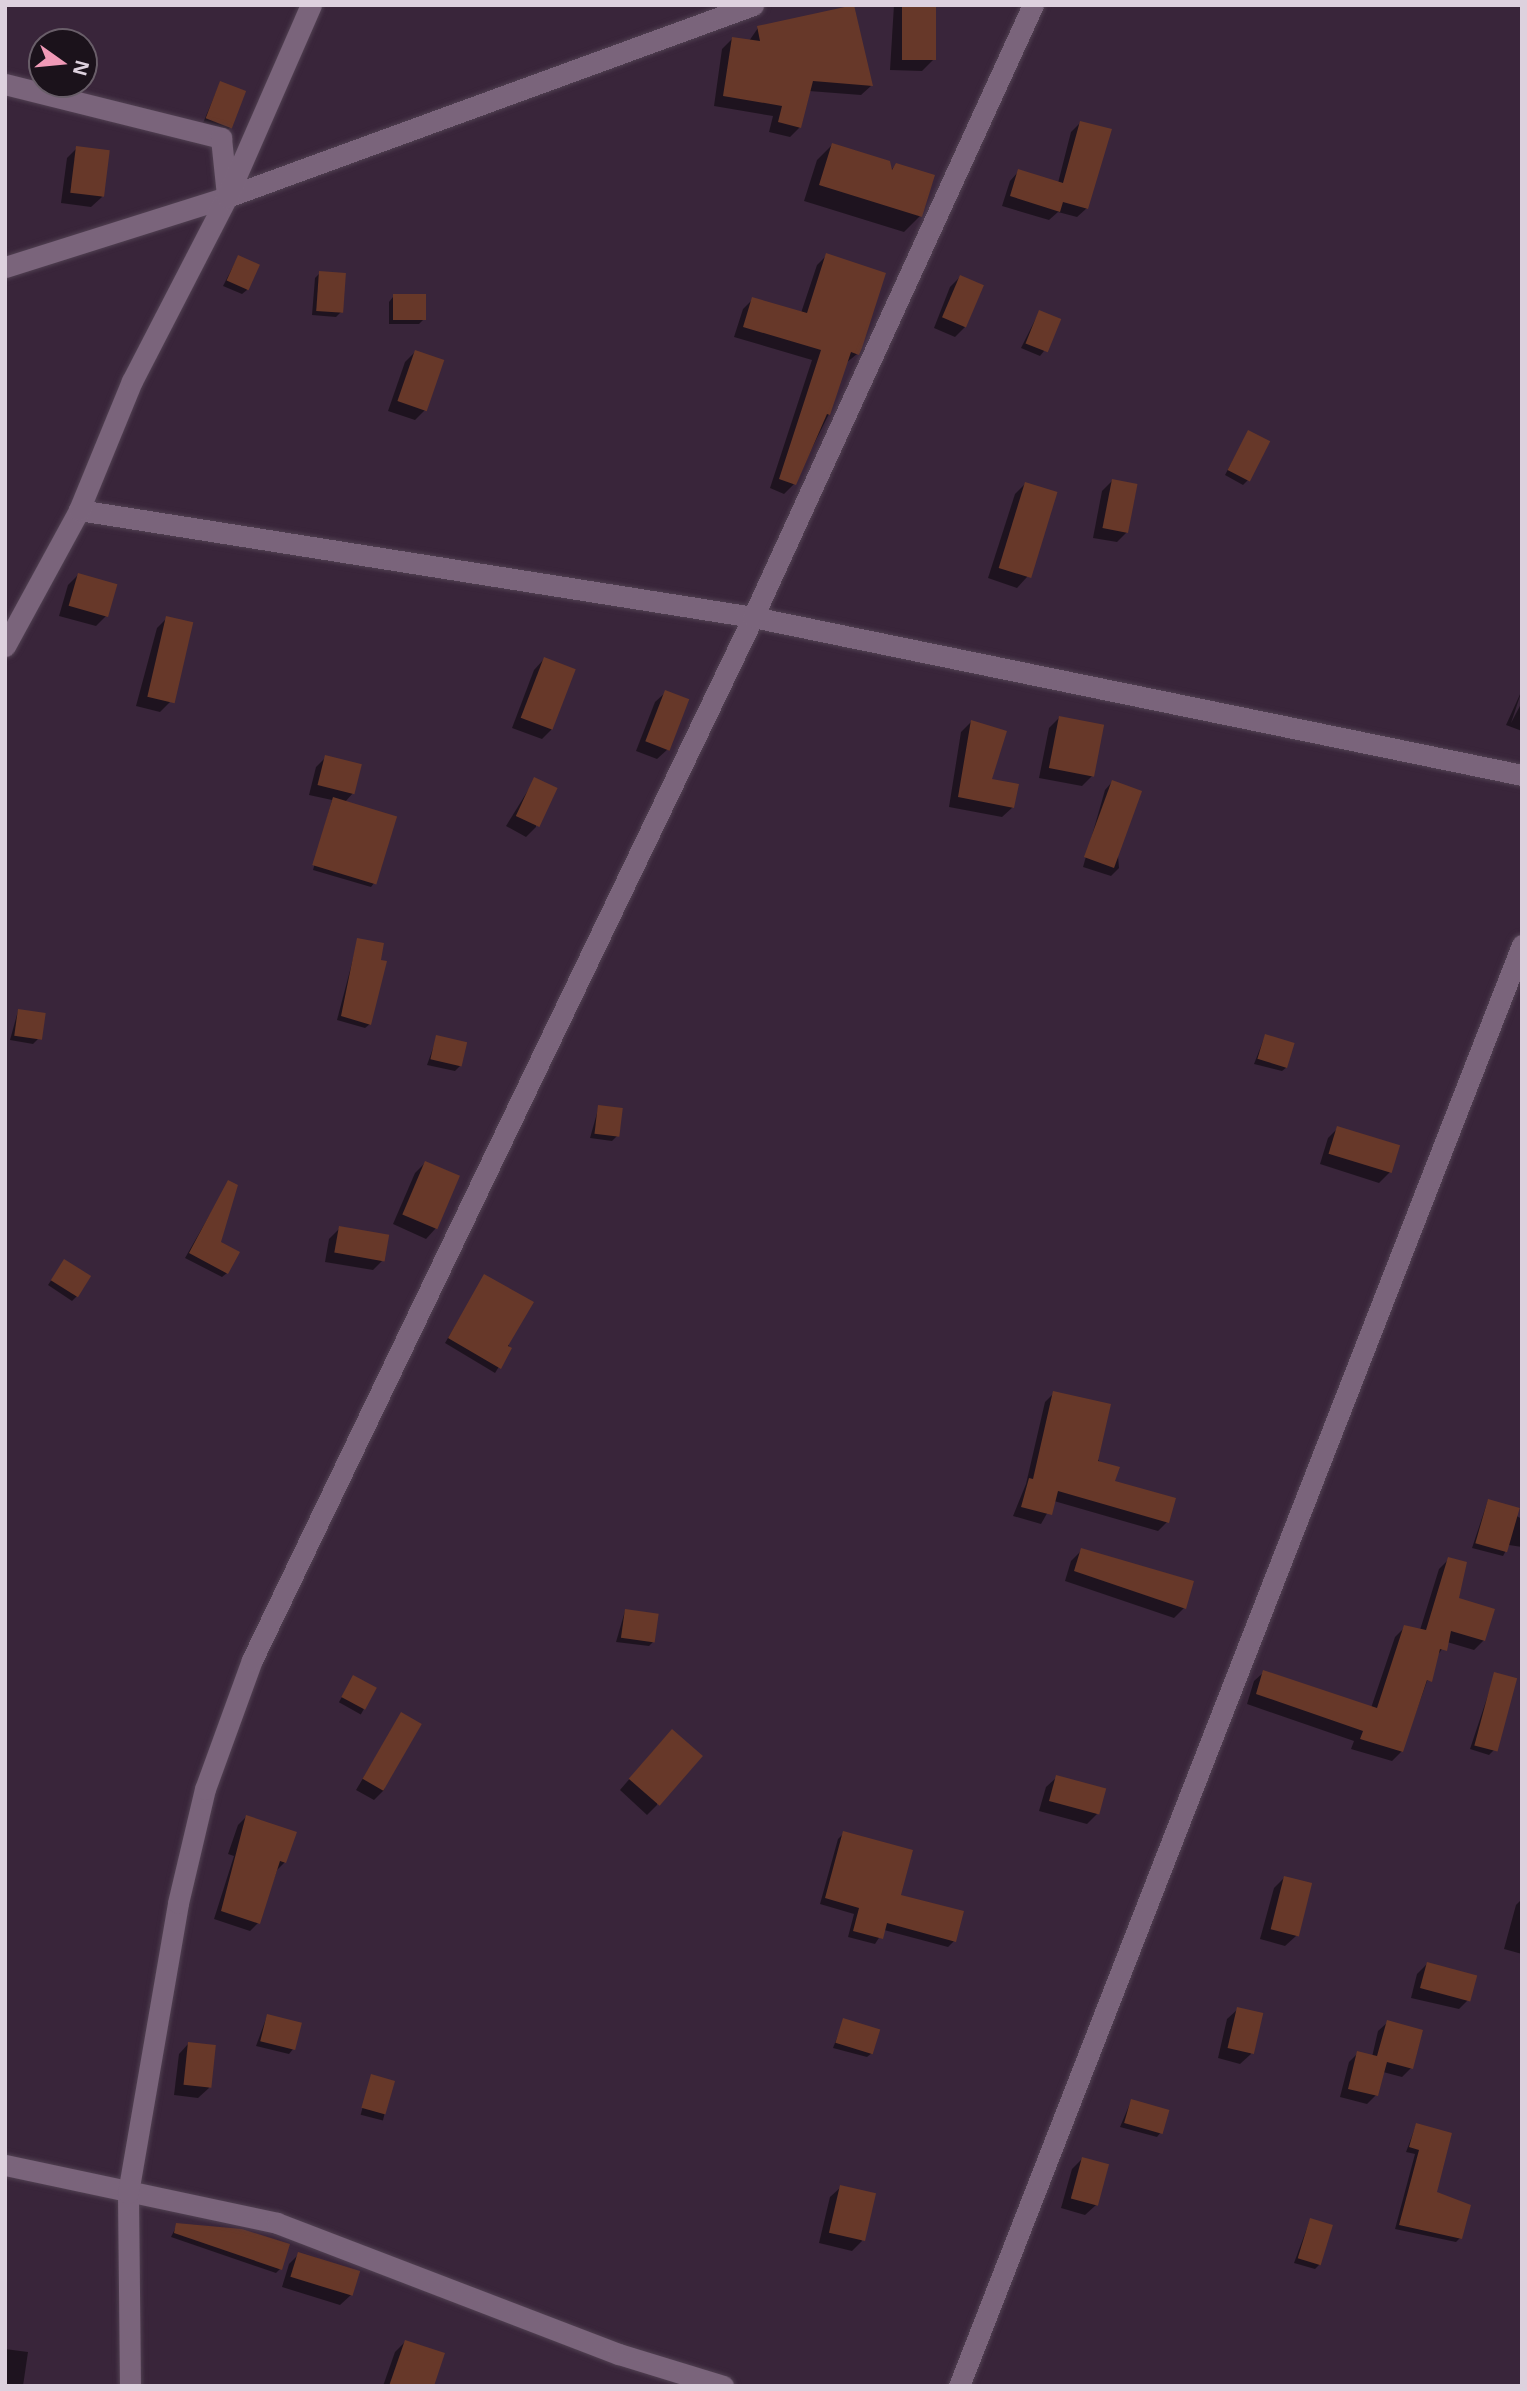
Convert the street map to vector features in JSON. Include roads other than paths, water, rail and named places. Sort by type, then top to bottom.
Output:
[{"type":"street","points":[[5,646],[79,510],[132,382],[227,197],[311,5]]},
{"type":"street","points":[[5,267],[227,197],[753,5]]},
{"type":"street","points":[[130,2386],[128,2193],[178,1903],[205,1789],[251,1660],[753,617],[1033,5]]},
{"type":"street","points":[[5,84],[221,138],[227,197]]},
{"type":"street","points":[[79,510],[753,617],[1522,775]]},
{"type":"street","points":[[960,2386],[1522,945]]},
{"type":"street","points":[[5,2165],[128,2193],[277,2222],[619,2354],[723,2386]]}]
